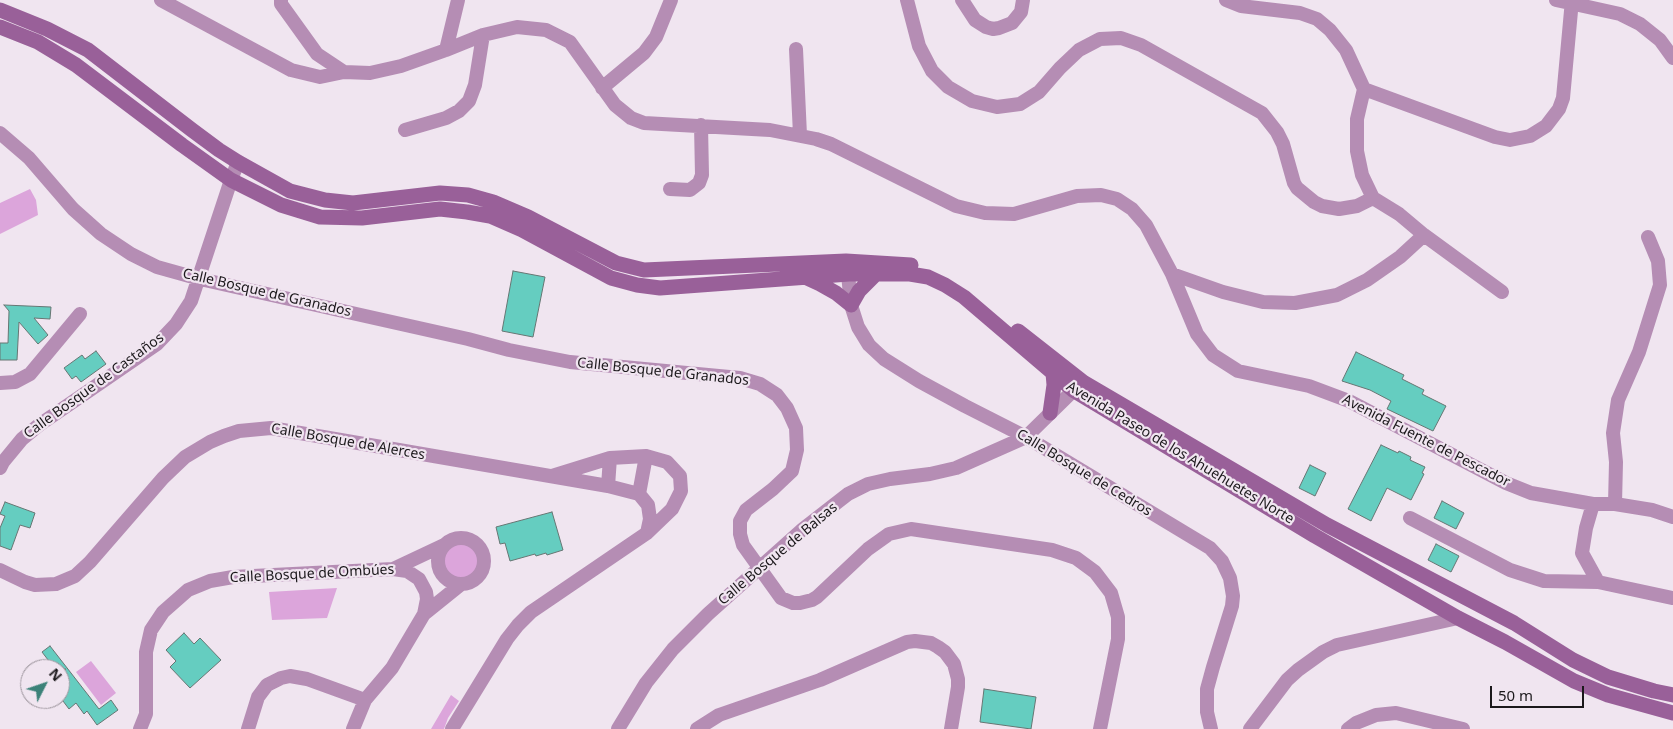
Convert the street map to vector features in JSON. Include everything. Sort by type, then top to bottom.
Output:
[{"type":"street","name":"Avenida Fuente de Pescador","points":[[161,0],[291,70],[320,77],[344,72],[370,73],[401,66],[483,35],[517,27],[546,30],[570,42],[615,105],[637,121],[650,124],[701,125],[770,130],[831,144],[956,206],[985,213],[1014,214],[1077,196],[1101,195],[1117,199],[1132,209],[1146,225],[1172,274],[1197,334],[1213,355],[1238,372],[1309,386],[1349,400],[1506,483],[1531,493],[1593,504],[1616,504],[1652,510],[1673,517]]},
{"type":"street","points":[[281,0],[281,4],[317,54],[344,72]]},
{"type":"street","points":[[446,50],[458,0]]},
{"type":"street","points":[[602,88],[644,53],[656,37],[670,0]]},
{"type":"street","points":[[907,0],[919,46],[932,72],[948,87],[972,101],[997,107],[1020,104],[1039,92],[1079,50],[1100,39],[1121,38],[1141,45],[1262,112],[1277,132],[1283,144],[1294,183],[1297,188],[1314,202],[1322,206],[1339,209],[1357,206],[1372,198]]},
{"type":"street","points":[[962,0],[975,20],[993,29],[1012,23],[1021,12],[1023,0]]},
{"type":"street","points":[[1226,0],[1241,6],[1300,13],[1317,19],[1330,30],[1346,50],[1364,89],[1357,119],[1357,151],[1362,175],[1372,198],[1399,214],[1424,235],[1502,292]]},
{"type":"street","points":[[1556,0],[1620,14],[1640,24],[1660,40],[1673,58]]},
{"type":"street","points":[[1364,89],[1495,137],[1510,140],[1530,136],[1546,126],[1559,109],[1563,98],[1571,2]]},
{"type":"street","name":"Avenida Paseo de los Ahuehuetes Norte","points":[[0,10],[88,50],[192,130],[238,162],[290,191],[325,200],[353,203],[440,193],[468,195],[493,202],[528,216],[616,263],[644,270],[910,265],[947,275],[965,286],[1078,386],[1315,536],[1458,618],[1574,681],[1608,695],[1673,713]]},
{"type":"street","name":"Avenida Paseo de los Ahuehuetes Norte","points":[[0,27],[38,42],[76,65],[231,180],[281,205],[320,217],[362,218],[440,209],[490,216],[522,230],[611,278],[637,285],[660,288],[803,277],[847,267],[876,274],[910,274],[928,277],[964,297],[1053,373],[1327,525],[1514,623],[1573,660],[1608,677],[1673,695]]},
{"type":"street","points":[[405,130],[446,118],[459,112],[469,100],[475,85],[483,35]]},
{"type":"street","points":[[796,49],[800,136]]},
{"type":"street","points":[[670,189],[690,190],[701,179],[701,125]]},
{"type":"street","name":"Calle Bosque de Granados","points":[[0,133],[30,158],[73,209],[100,234],[156,267],[200,279],[468,339],[508,350],[570,362],[740,378],[760,384],[777,395],[787,408],[796,428],[796,460],[792,471],[746,510],[740,521],[740,534],[743,545],[781,598],[793,603],[800,603],[817,597],[868,549],[889,534],[911,529],[1052,550],[1076,558],[1095,572],[1111,593],[1118,617],[1118,639],[1100,729]]},
{"type":"street","name":"Calle Bosque de Castaños","points":[[0,468],[22,439],[39,425],[157,344],[176,324],[191,301],[200,279],[238,162]]},
{"type":"street","points":[[1172,274],[1223,292],[1263,302],[1295,303],[1336,295],[1367,280],[1400,257],[1424,235]]},
{"type":"street","points":[[1616,504],[1616,462],[1613,433],[1618,400],[1639,352],[1661,277],[1658,262],[1648,238]]},
{"type":"street","name":"Calle Bosque de Cedros","points":[[847,267],[851,305],[858,327],[869,345],[884,359],[919,381],[1026,437],[1210,548],[1222,561],[1230,578],[1233,596],[1232,606],[1212,667],[1207,689],[1207,712],[1211,729]]},
{"type":"street","points":[[803,277],[820,284],[851,305],[859,291],[876,274]]},
{"type":"street","points":[[0,383],[15,382],[30,374],[80,314]]},
{"type":"street","points":[[1050,413],[1054,385],[1053,373]]},
{"type":"street","name":"Calle Bosque de Balsas","points":[[618,729],[646,683],[673,649],[708,614],[803,529],[848,494],[868,484],[890,478],[930,474],[956,468],[1026,437],[1078,386]]},
{"type":"street","name":"Calle Bosque de Alerces","points":[[0,570],[35,585],[56,584],[75,576],[90,562],[163,478],[185,457],[217,439],[255,429],[270,428],[608,486],[639,494]]},
{"type":"street","points":[[646,456],[639,494],[648,505],[650,519],[646,533]]},
{"type":"street","name":"Calle Bosque de Alerces","points":[[452,729],[518,625],[531,612],[646,533],[672,509],[681,491],[680,476],[667,462],[646,456],[610,458],[549,477]]},
{"type":"street","points":[[608,486],[610,458]]},
{"type":"street","points":[[1593,504],[1586,528],[1582,553],[1598,582]]},
{"type":"street","points":[[1410,518],[1510,570],[1527,576],[1544,581],[1598,582],[1672,598]]},
{"type":"street","points":[[394,570],[453,539],[463,538],[473,541],[481,548],[485,558],[484,569],[479,578],[470,584],[460,585],[449,582],[442,575],[438,565],[439,554],[444,545]]},
{"type":"street","name":"Calle Bosque de Ombúes","points":[[140,729],[146,714],[146,652],[151,630],[163,612],[188,590],[210,581],[232,577],[394,570],[407,572],[419,579],[423,585]]},
{"type":"street","points":[[353,729],[365,700],[392,668],[424,614],[427,599],[423,585],[442,575]]},
{"type":"street","points":[[424,614],[460,585]]},
{"type":"street","points":[[1250,729],[1288,680],[1298,670],[1323,652],[1337,645],[1458,618]]},
{"type":"street","points":[[697,729],[719,716],[820,680],[915,640],[938,646],[954,664],[958,679],[951,729]]},
{"type":"street","points":[[248,729],[258,697],[267,685],[281,678],[298,676],[365,700]]},
{"type":"street","points":[[1348,729],[1376,715],[1396,714],[1463,729]]},
{"type":"shaded area","points":[[30,189],[36,200],[38,215],[0,234],[0,203]]},
{"type":"shaded area","points":[[461,541],[475,547],[481,561],[475,575],[461,581],[447,575],[441,561],[447,547]]},
{"type":"shaded area","points":[[337,588],[327,618],[272,620],[269,592]]},
{"type":"shaded area","points":[[91,661],[116,693],[101,705],[76,672]]},
{"type":"shaded area","points":[[451,695],[459,701],[448,718],[444,729],[431,729]]},
{"type":"building","points":[[513,271],[545,277],[533,337],[502,331]]},
{"type":"building","points":[[4,305],[51,307],[50,319],[34,318],[48,335],[38,344],[19,322],[17,360],[0,360],[0,343],[8,343],[9,311]]},
{"type":"building","points":[[96,351],[106,364],[81,382],[76,376],[72,379],[64,368],[82,355],[85,359]]},
{"type":"building","points":[[1356,352],[1404,375],[1402,379],[1424,390],[1422,394],[1446,406],[1433,431],[1387,409],[1391,401],[1370,390],[1342,381]]},
{"type":"building","points":[[1381,445],[1411,457],[1410,460],[1425,467],[1422,473],[1424,474],[1411,500],[1387,488],[1371,521],[1348,509]]},
{"type":"building","points":[[1310,465],[1326,473],[1315,496],[1299,488]]},
{"type":"building","points":[[1442,501],[1464,513],[1456,529],[1434,518]]},
{"type":"building","points":[[5,502],[35,513],[30,528],[20,525],[11,550],[0,546],[0,528],[5,516],[0,514]]},
{"type":"building","points":[[552,512],[563,550],[547,555],[546,553],[536,556],[535,554],[510,561],[505,543],[500,544],[496,527]]},
{"type":"building","points":[[1436,544],[1459,556],[1451,572],[1428,560]]},
{"type":"building","points":[[184,633],[194,644],[200,638],[221,660],[190,688],[170,667],[176,661],[166,650]]},
{"type":"building","points":[[50,646],[60,659],[47,659],[42,652]]},
{"type":"building","points":[[70,672],[99,709],[111,700],[118,710],[97,725],[87,711],[84,714],[76,703],[70,708]]},
{"type":"building","points":[[984,689],[1036,697],[1031,729],[980,722]]}]
